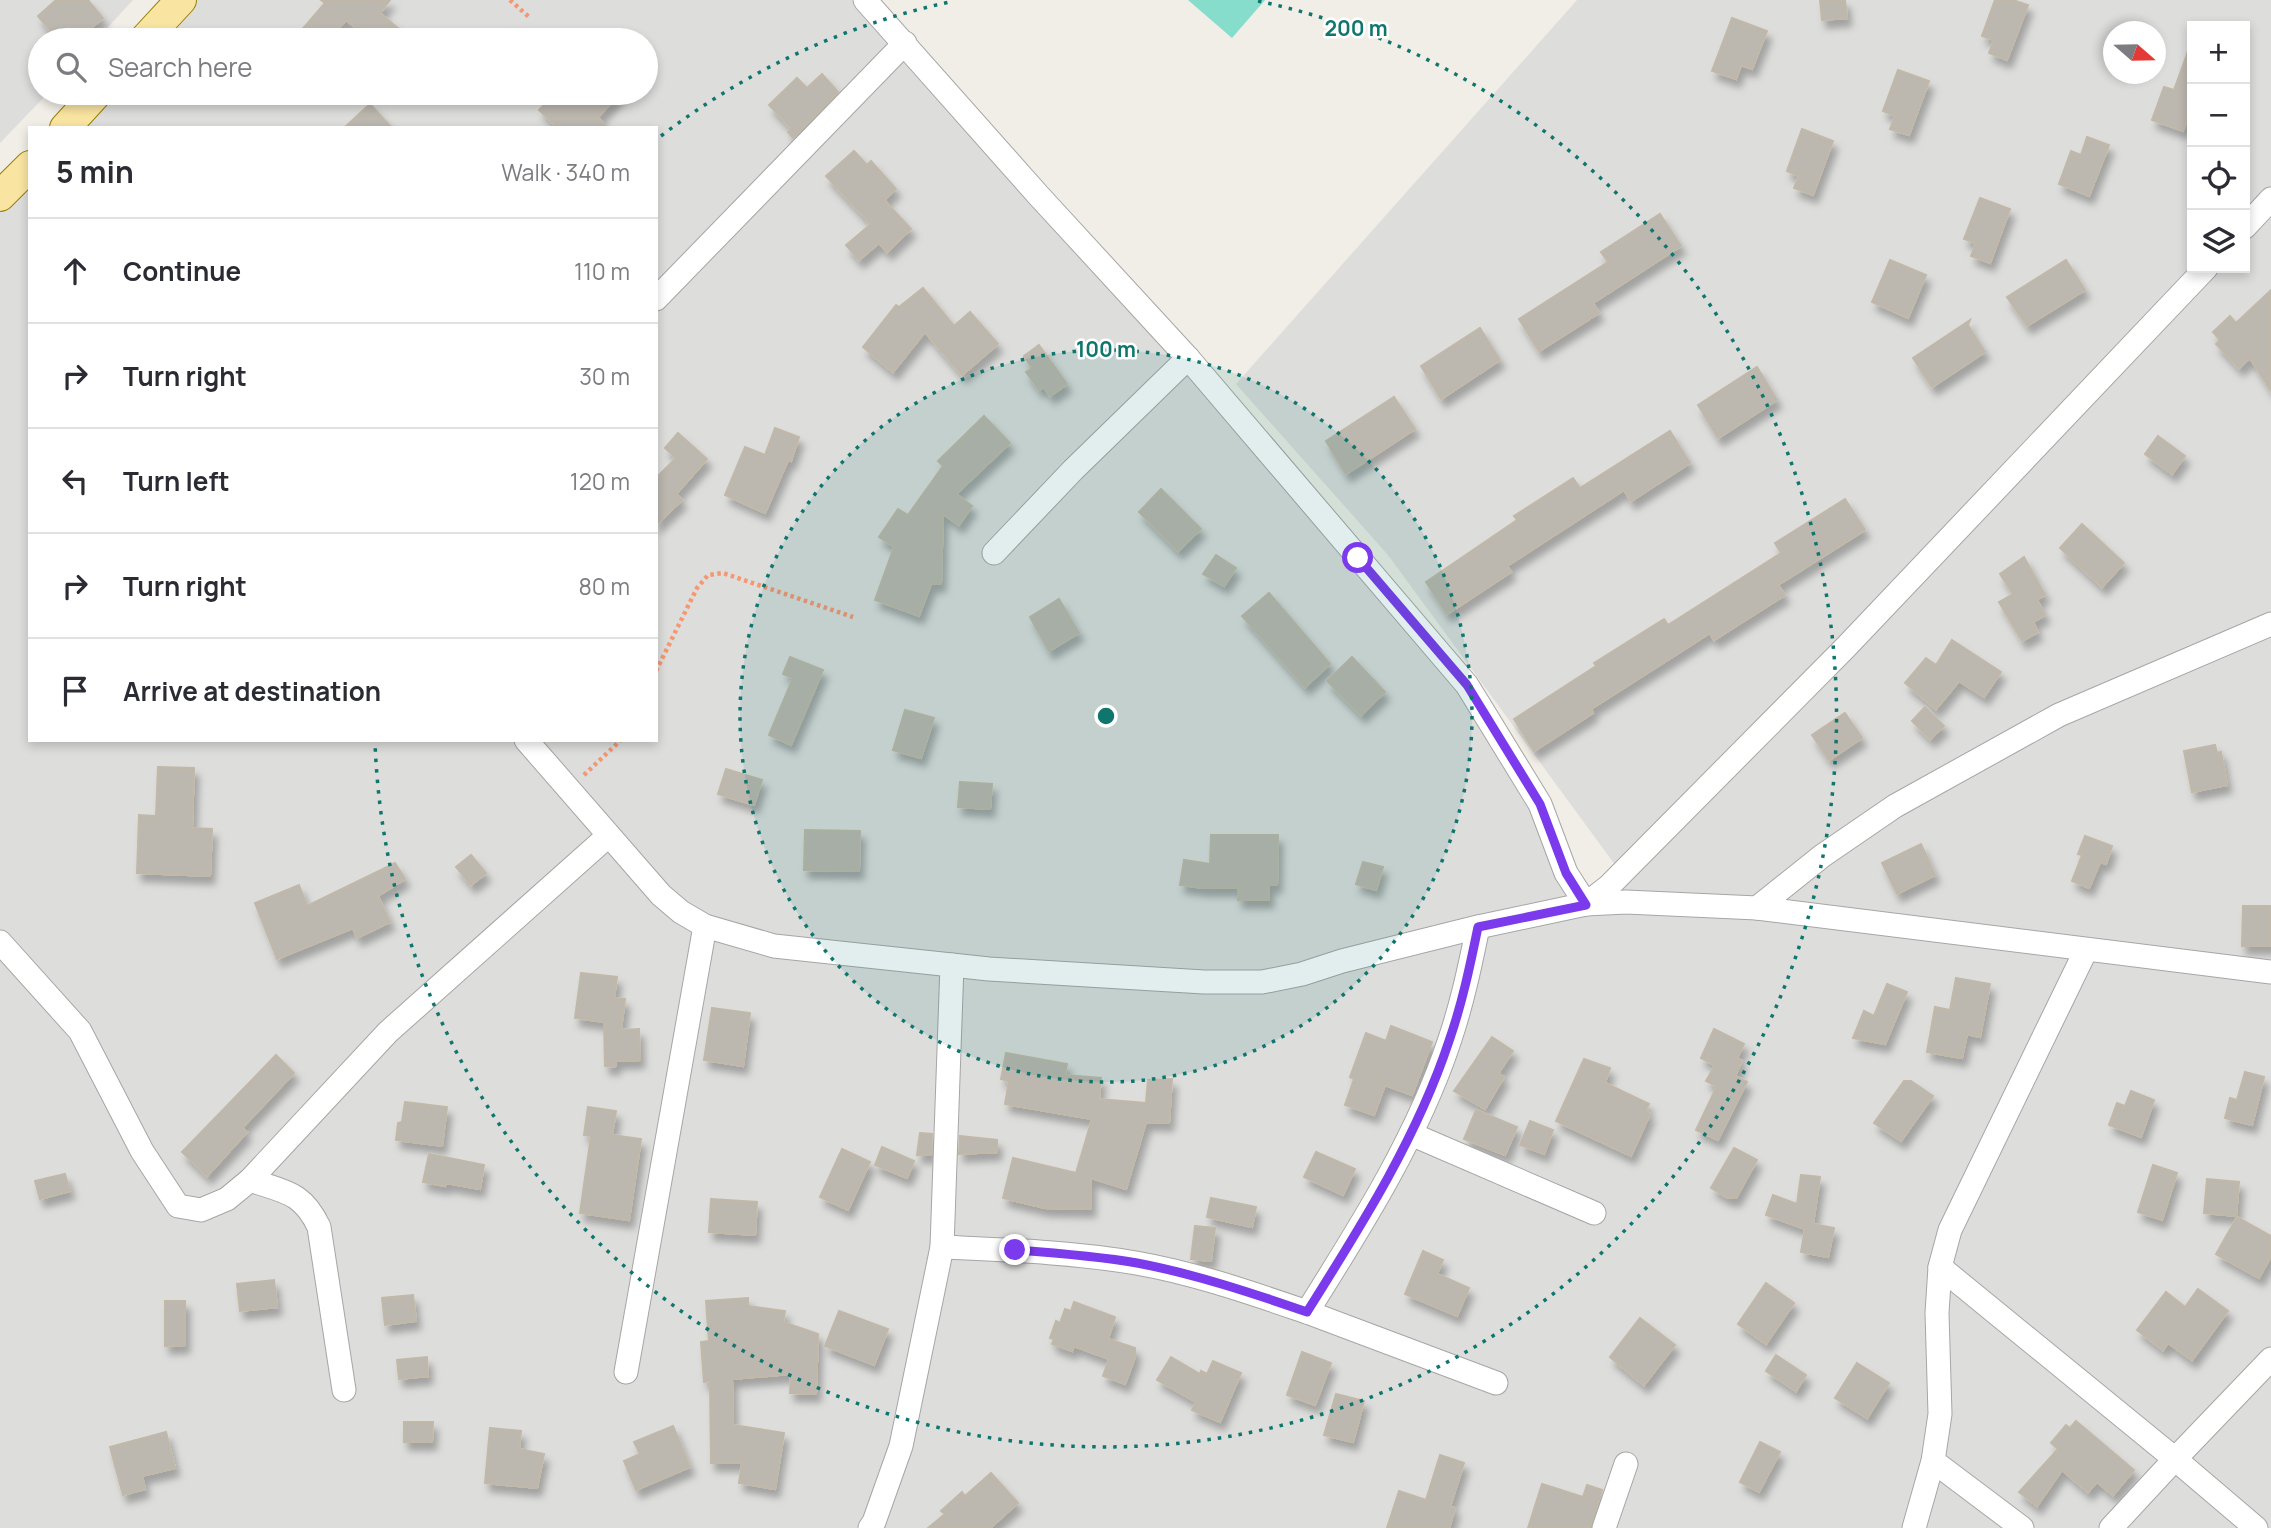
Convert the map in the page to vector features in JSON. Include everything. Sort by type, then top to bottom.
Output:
[{"type":"main road","points":[[155,28],[181,0]]},
{"type":"main road","points":[[67,126],[86,105]]},
{"type":"main road","points":[[0,196],[28,168]]},
{"type":"street","points":[[865,0],[1188,358],[1467,685],[1540,804],[1566,873],[1586,905]]},
{"type":"street","points":[[658,297],[905,43]]},
{"type":"street","points":[[2250,222],[2271,199]]},
{"type":"street","points":[[1586,905],[1609,886],[1845,648],[2201,273]]},
{"type":"street","points":[[994,553],[1073,470],[1188,358]]},
{"type":"street","points":[[1757,908],[1822,856],[1895,806],[2059,715],[2271,624]]},
{"type":"street","points":[[528,742],[661,895],[681,912],[705,926],[774,946],[989,969],[1204,982],[1262,982],[1302,974],[1342,961],[1478,927],[1586,905],[1626,902],[1757,908],[2271,972]]},
{"type":"street","points":[[0,942],[80,1031],[142,1152],[178,1206],[201,1209],[227,1199],[250,1180],[388,1032],[608,836]]},
{"type":"street","points":[[626,1372],[705,926]]},
{"type":"street","points":[[1307,1312],[1369,1212],[1411,1134],[1448,1044],[1478,927]]},
{"type":"street","points":[[1914,1528],[1933,1461],[1940,1414],[1937,1313],[1940,1267],[1950,1230],[2086,950]]},
{"type":"street","points":[[870,1528],[901,1446],[942,1247],[952,965]]},
{"type":"street","points":[[1411,1134],[1594,1213]]},
{"type":"street","points":[[250,1180],[296,1197],[310,1208],[319,1227],[344,1390]]},
{"type":"street","points":[[942,1247],[1086,1256],[1138,1263],[1261,1296],[1496,1382]]},
{"type":"street","points":[[1940,1267],[2175,1458],[2256,1528]]},
{"type":"street","points":[[2111,1528],[2271,1359]]},
{"type":"street","points":[[1933,1461],[2022,1528]]},
{"type":"street","points":[[1604,1528],[1626,1464]]},
{"type":"path","points":[[510,0],[529,17]]},
{"type":"path","points":[[658,667],[698,588],[708,575],[723,573],[853,617]]},
{"type":"path","points":[[568,790],[619,742]]},
{"type":"shaded area","points":[[0,0],[133,0],[107,28],[28,28],[28,105],[36,105],[0,143]]},
{"type":"shaded area","points":[[181,0],[865,0],[1467,685],[1586,904],[1621,873],[1388,555],[1236,384],[1577,0],[2271,0],[2271,1528],[0,1528],[0,196],[28,168],[28,742],[658,742],[658,126],[67,126],[86,105],[658,105],[658,28],[155,28]]},
{"type":"shaded area","points":[[1188,0],[1265,0],[1232,38]]},
{"type":"building","points":[[56,0],[88,0],[103,18],[91,28],[48,28],[38,16]]},
{"type":"building","points":[[321,0],[390,0],[380,13],[398,28],[356,28],[346,20],[339,28],[303,28],[325,3]]},
{"type":"building","points":[[1820,0],[1845,0],[1847,18],[1822,20]]},
{"type":"building","points":[[1995,0],[2013,0],[2028,5],[2007,60],[1989,53],[1994,40],[1982,36]]},
{"type":"building","points":[[1732,18],[1767,31],[1752,69],[1741,65],[1736,79],[1712,71]]},
{"type":"building","points":[[2187,54],[2187,120],[2183,131],[2152,120],[2164,87],[2174,90]]},
{"type":"building","points":[[1898,70],[1929,81],[1909,135],[1890,129],[1895,116],[1883,111]]},
{"type":"building","points":[[822,74],[838,92],[793,138],[788,132],[791,128],[769,105],[797,78],[807,88]]},
{"type":"building","points":[[371,105],[390,126],[346,126]]},
{"type":"building","points":[[544,105],[610,105],[598,117],[605,126],[556,126],[539,110]]},
{"type":"building","points":[[1802,129],[1833,141],[1813,195],[1794,188],[1799,176],[1787,171]]},
{"type":"building","points":[[2087,137],[2109,145],[2089,196],[2059,184],[2071,151],[2081,155]]},
{"type":"building","points":[[854,151],[867,165],[871,161],[896,189],[884,200],[911,229],[887,252],[879,243],[859,260],[846,245],[871,224],[826,176]]},
{"type":"building","points":[[1980,198],[2010,209],[1990,263],[1971,256],[1976,243],[1964,239]]},
{"type":"building","points":[[1660,214],[1681,246],[1593,303],[1599,313],[1539,351],[1519,319],[1608,262],[1601,252]]},
{"type":"building","points":[[1890,260],[1926,275],[1908,318],[1872,302]]},
{"type":"building","points":[[2066,260],[2085,290],[2027,326],[2007,297]]},
{"type":"building","points":[[923,288],[954,326],[970,312],[998,344],[962,375],[925,332],[893,372],[863,347],[896,305],[899,307]]},
{"type":"building","points":[[2271,290],[2271,391],[2250,358],[2239,368],[2216,344],[2220,340],[2213,332],[2230,316],[2236,323]]},
{"type":"building","points":[[1970,320],[1968,325],[1985,352],[1932,387],[1913,358]]},
{"type":"building","points":[[1480,328],[1500,360],[1441,399],[1421,366]]},
{"type":"building","points":[[1039,345],[1067,384],[1050,396],[1044,387],[1039,390],[1026,372],[1032,368],[1024,356]]},
{"type":"building","points":[[1757,367],[1777,400],[1718,438],[1698,405]]},
{"type":"building","points":[[1394,397],[1415,429],[1346,474],[1326,441]]},
{"type":"building","points":[[984,416],[1010,443],[956,494],[972,506],[959,525],[943,514],[941,584],[931,584],[919,616],[875,600],[894,547],[879,537],[898,509],[908,515],[943,466],[938,461]]},
{"type":"building","points":[[775,428],[799,437],[791,461],[788,460],[765,513],[725,495],[745,447],[765,455]]},
{"type":"building","points":[[1670,431],[1690,463],[1631,501],[1624,490],[1507,566],[1511,572],[1447,614],[1426,582],[1517,520],[1514,516],[1573,478],[1580,488]]},
{"type":"building","points":[[678,433],[707,459],[676,494],[682,500],[658,523],[658,476],[676,458],[665,448]]},
{"type":"building","points":[[2158,436],[2185,456],[2172,474],[2145,454]]},
{"type":"building","points":[[1161,489],[1201,529],[1178,551],[1139,512]]},
{"type":"building","points":[[1845,499],[1865,530],[1778,585],[1785,595],[1714,640],[1710,633],[1591,709],[1593,713],[1534,751],[1514,719],[1596,666],[1594,663],[1664,619],[1668,625],[1781,553],[1775,543]]},
{"type":"building","points":[[2082,524],[2124,563],[2102,587],[2060,548]]},
{"type":"building","points":[[1216,555],[1236,568],[1224,586],[1203,574]]},
{"type":"building","points":[[2024,557],[2045,595],[2037,600],[2045,615],[2033,622],[2038,632],[2022,641],[1999,602],[2013,594],[2000,574]]},
{"type":"building","points":[[1269,593],[1330,664],[1305,687],[1242,616]]},
{"type":"building","points":[[1059,599],[1079,633],[1049,651],[1030,617]]},
{"type":"building","points":[[1952,640],[2001,672],[1984,697],[1959,681],[1936,709],[1905,683],[1926,658],[1936,665]]},
{"type":"building","points":[[790,657],[823,670],[791,745],[769,735],[793,678],[783,674]]},
{"type":"building","points":[[1352,657],[1385,692],[1361,715],[1327,681]]},
{"type":"building","points":[[1925,707],[1944,726],[1930,739],[1912,721]]},
{"type":"building","points":[[905,710],[934,718],[921,758],[893,750]]},
{"type":"building","points":[[1845,713],[1862,738],[1829,760],[1812,735]]},
{"type":"building","points":[[2215,745],[2217,753],[2221,752],[2227,785],[2192,792],[2184,751]]},
{"type":"building","points":[[158,767],[194,768],[192,828],[212,829],[210,876],[137,873],[139,815],[156,816]]},
{"type":"building","points":[[726,769],[762,780],[754,805],[718,794]]},
{"type":"building","points":[[960,782],[992,784],[990,809],[958,807]]},
{"type":"building","points":[[805,830],[860,831],[859,871],[804,870]]},
{"type":"building","points":[[1211,835],[1278,835],[1277,885],[1269,885],[1269,900],[1238,900],[1238,888],[1180,885],[1184,860],[1210,864]]},
{"type":"building","points":[[2085,836],[2112,846],[2106,864],[2100,862],[2089,888],[2072,881],[2082,855],[2078,854]]},
{"type":"building","points":[[1921,844],[1935,875],[1897,894],[1882,863]]},
{"type":"building","points":[[471,855],[486,873],[471,885],[456,867]]},
{"type":"building","points":[[1363,862],[1383,867],[1376,890],[1356,884]]},
{"type":"building","points":[[395,863],[405,879],[378,896],[390,922],[357,938],[353,928],[277,959],[255,903],[299,885],[307,906]]},
{"type":"building","points":[[2243,906],[2271,906],[2271,946],[2242,946]]},
{"type":"building","points":[[581,973],[617,977],[614,998],[625,999],[621,1030],[639,1029],[640,1060],[616,1061],[615,1067],[605,1066],[604,1022],[575,1018]]},
{"type":"building","points":[[1956,978],[1990,984],[1980,1037],[1967,1034],[1962,1058],[1927,1052],[1935,1007],[1950,1010]]},
{"type":"building","points":[[1887,984],[1907,992],[1885,1044],[1853,1038],[1864,1011],[1874,1016]]},
{"type":"building","points":[[712,1008],[750,1013],[743,1066],[704,1060]]},
{"type":"building","points":[[1391,1026],[1432,1042],[1412,1095],[1385,1085],[1374,1115],[1345,1105],[1354,1079],[1350,1077],[1366,1033],[1386,1041]]},
{"type":"building","points":[[1714,1029],[1744,1044],[1737,1058],[1742,1061],[1735,1076],[1747,1082],[1718,1140],[1696,1130],[1717,1086],[1706,1081],[1715,1065],[1701,1058]]},
{"type":"building","points":[[1492,1037],[1513,1051],[1498,1074],[1504,1077],[1485,1109],[1454,1091]]},
{"type":"building","points":[[1006,1053],[1067,1064],[1065,1075],[1101,1078],[1099,1099],[1146,1103],[1148,1080],[1172,1079],[1169,1123],[1146,1122],[1126,1189],[1091,1178],[1091,1209],[1045,1208],[1003,1198],[1013,1158],[1076,1173],[1092,1119],[1005,1104],[1009,1081],[1001,1079]]},
{"type":"building","points":[[276,1055],[294,1073],[242,1128],[247,1132],[207,1176],[182,1152]]},
{"type":"building","points":[[1584,1059],[1610,1068],[1605,1083],[1649,1104],[1645,1111],[1650,1114],[1631,1156],[1556,1121]]},
{"type":"building","points":[[2245,1072],[2264,1077],[2252,1125],[2225,1118],[2230,1098],[2237,1100]]},
{"type":"building","points":[[1904,1081],[1911,1081],[1933,1096],[1901,1141],[1874,1123]]},
{"type":"building","points":[[2131,1091],[2154,1100],[2141,1137],[2109,1125],[2117,1103],[2125,1106]]},
{"type":"building","points":[[405,1102],[447,1107],[442,1146],[396,1140]]},
{"type":"building","points":[[588,1107],[616,1111],[612,1135],[641,1139],[629,1220],[580,1213],[591,1136],[584,1135]]},
{"type":"building","points":[[1476,1110],[1517,1127],[1505,1155],[1464,1139]]},
{"type":"building","points":[[1530,1121],[1553,1130],[1544,1154],[1520,1145]]},
{"type":"building","points":[[920,1133],[932,1134],[931,1155],[917,1155]]},
{"type":"building","points":[[960,1136],[997,1140],[997,1152],[959,1154]]},
{"type":"building","points":[[882,1147],[914,1161],[907,1178],[875,1165]]},
{"type":"building","points":[[1734,1148],[1757,1160],[1736,1198],[1728,1198],[1711,1188]]},
{"type":"building","points":[[842,1149],[870,1162],[848,1210],[820,1197]]},
{"type":"building","points":[[1316,1152],[1355,1169],[1343,1195],[1304,1177]]},
{"type":"building","points":[[429,1154],[484,1165],[480,1189],[423,1182]]},
{"type":"building","points":[[2153,1165],[2177,1173],[2162,1220],[2138,1212]]},
{"type":"building","points":[[65,1174],[70,1191],[40,1199],[35,1181]]},
{"type":"building","points":[[1801,1175],[1820,1177],[1813,1224],[1834,1228],[1828,1257],[1801,1252],[1805,1229],[1766,1215],[1773,1195],[1797,1204]]},
{"type":"building","points":[[2207,1179],[2239,1182],[2236,1216],[2204,1213]]},
{"type":"building","points":[[1211,1198],[1256,1207],[1252,1227],[1207,1217]]},
{"type":"building","points":[[711,1199],[757,1202],[755,1235],[709,1232]]},
{"type":"building","points":[[2237,1217],[2271,1236],[2271,1256],[2259,1278],[2216,1254]]},
{"type":"building","points":[[1195,1226],[1215,1228],[1211,1261],[1191,1259]]},
{"type":"building","points":[[1423,1251],[1443,1260],[1437,1274],[1469,1288],[1457,1316],[1405,1294]]},
{"type":"building","points":[[274,1280],[277,1307],[240,1311],[237,1284]]},
{"type":"building","points":[[1766,1283],[1794,1303],[1766,1344],[1738,1324]]},
{"type":"building","points":[[2198,1289],[2228,1311],[2192,1360],[2168,1343],[2163,1350],[2137,1330],[2166,1292],[2185,1307]]},
{"type":"building","points":[[413,1295],[416,1321],[385,1325],[382,1298]]},
{"type":"building","points":[[748,1298],[748,1306],[785,1311],[783,1322],[818,1334],[816,1394],[790,1393],[791,1374],[732,1379],[733,1425],[784,1433],[775,1489],[739,1483],[742,1463],[711,1463],[710,1381],[704,1382],[701,1342],[709,1341],[706,1301]]},
{"type":"building","points":[[165,1301],[185,1301],[185,1345],[165,1346]]},
{"type":"building","points":[[1074,1302],[1115,1317],[1108,1339],[1135,1348],[1135,1357],[1125,1384],[1103,1376],[1109,1359],[1074,1346],[1072,1351],[1052,1344],[1054,1339],[1050,1338],[1056,1321],[1060,1323],[1065,1309],[1071,1311]]},
{"type":"building","points":[[839,1311],[888,1329],[874,1365],[825,1346]]},
{"type":"building","points":[[1640,1318],[1675,1345],[1644,1385],[1610,1357]]},
{"type":"building","points":[[1302,1352],[1331,1363],[1315,1405],[1287,1395]]},
{"type":"building","points":[[1776,1355],[1806,1375],[1796,1391],[1766,1371]]},
{"type":"building","points":[[427,1357],[428,1376],[399,1379],[397,1360]]},
{"type":"building","points":[[1171,1357],[1200,1374],[1201,1371],[1207,1374],[1213,1361],[1241,1373],[1220,1422],[1192,1410],[1196,1402],[1157,1380]]},
{"type":"building","points":[[1857,1363],[1889,1383],[1867,1418],[1835,1398]]},
{"type":"building","points":[[1336,1394],[1364,1401],[1353,1442],[1324,1435]]},
{"type":"building","points":[[2076,1421],[2134,1470],[2113,1495],[2097,1482],[2088,1492],[2062,1470],[2037,1506],[2019,1492],[2058,1449],[2051,1443],[2066,1425],[2070,1428]]},
{"type":"building","points":[[404,1422],[433,1422],[432,1442],[404,1442]]},
{"type":"building","points":[[673,1426],[690,1467],[636,1490],[624,1461],[640,1454],[634,1442]]},
{"type":"building","points":[[490,1428],[521,1431],[519,1449],[544,1454],[537,1488],[485,1483]]},
{"type":"building","points":[[166,1432],[175,1468],[142,1476],[145,1489],[123,1495],[110,1447]]},
{"type":"building","points":[[1760,1442],[1780,1452],[1759,1492],[1740,1482]]},
{"type":"building","points":[[1440,1455],[1464,1463],[1450,1507],[1455,1508],[1449,1528],[1387,1528],[1399,1491],[1426,1500]]},
{"type":"building","points":[[991,1473],[1018,1503],[990,1528],[928,1528],[945,1514],[941,1511],[962,1492],[965,1496]]},
{"type":"building","points":[[1542,1484],[1583,1497],[1587,1485],[1602,1490],[1590,1528],[1528,1528]]},
{"type":"route","points":[[1015,1250],[1138,1263],[1261,1296],[1307,1312],[1369,1212],[1411,1134],[1448,1044],[1478,927],[1586,905],[1566,873],[1540,804],[1467,685],[1358,558]]}]
